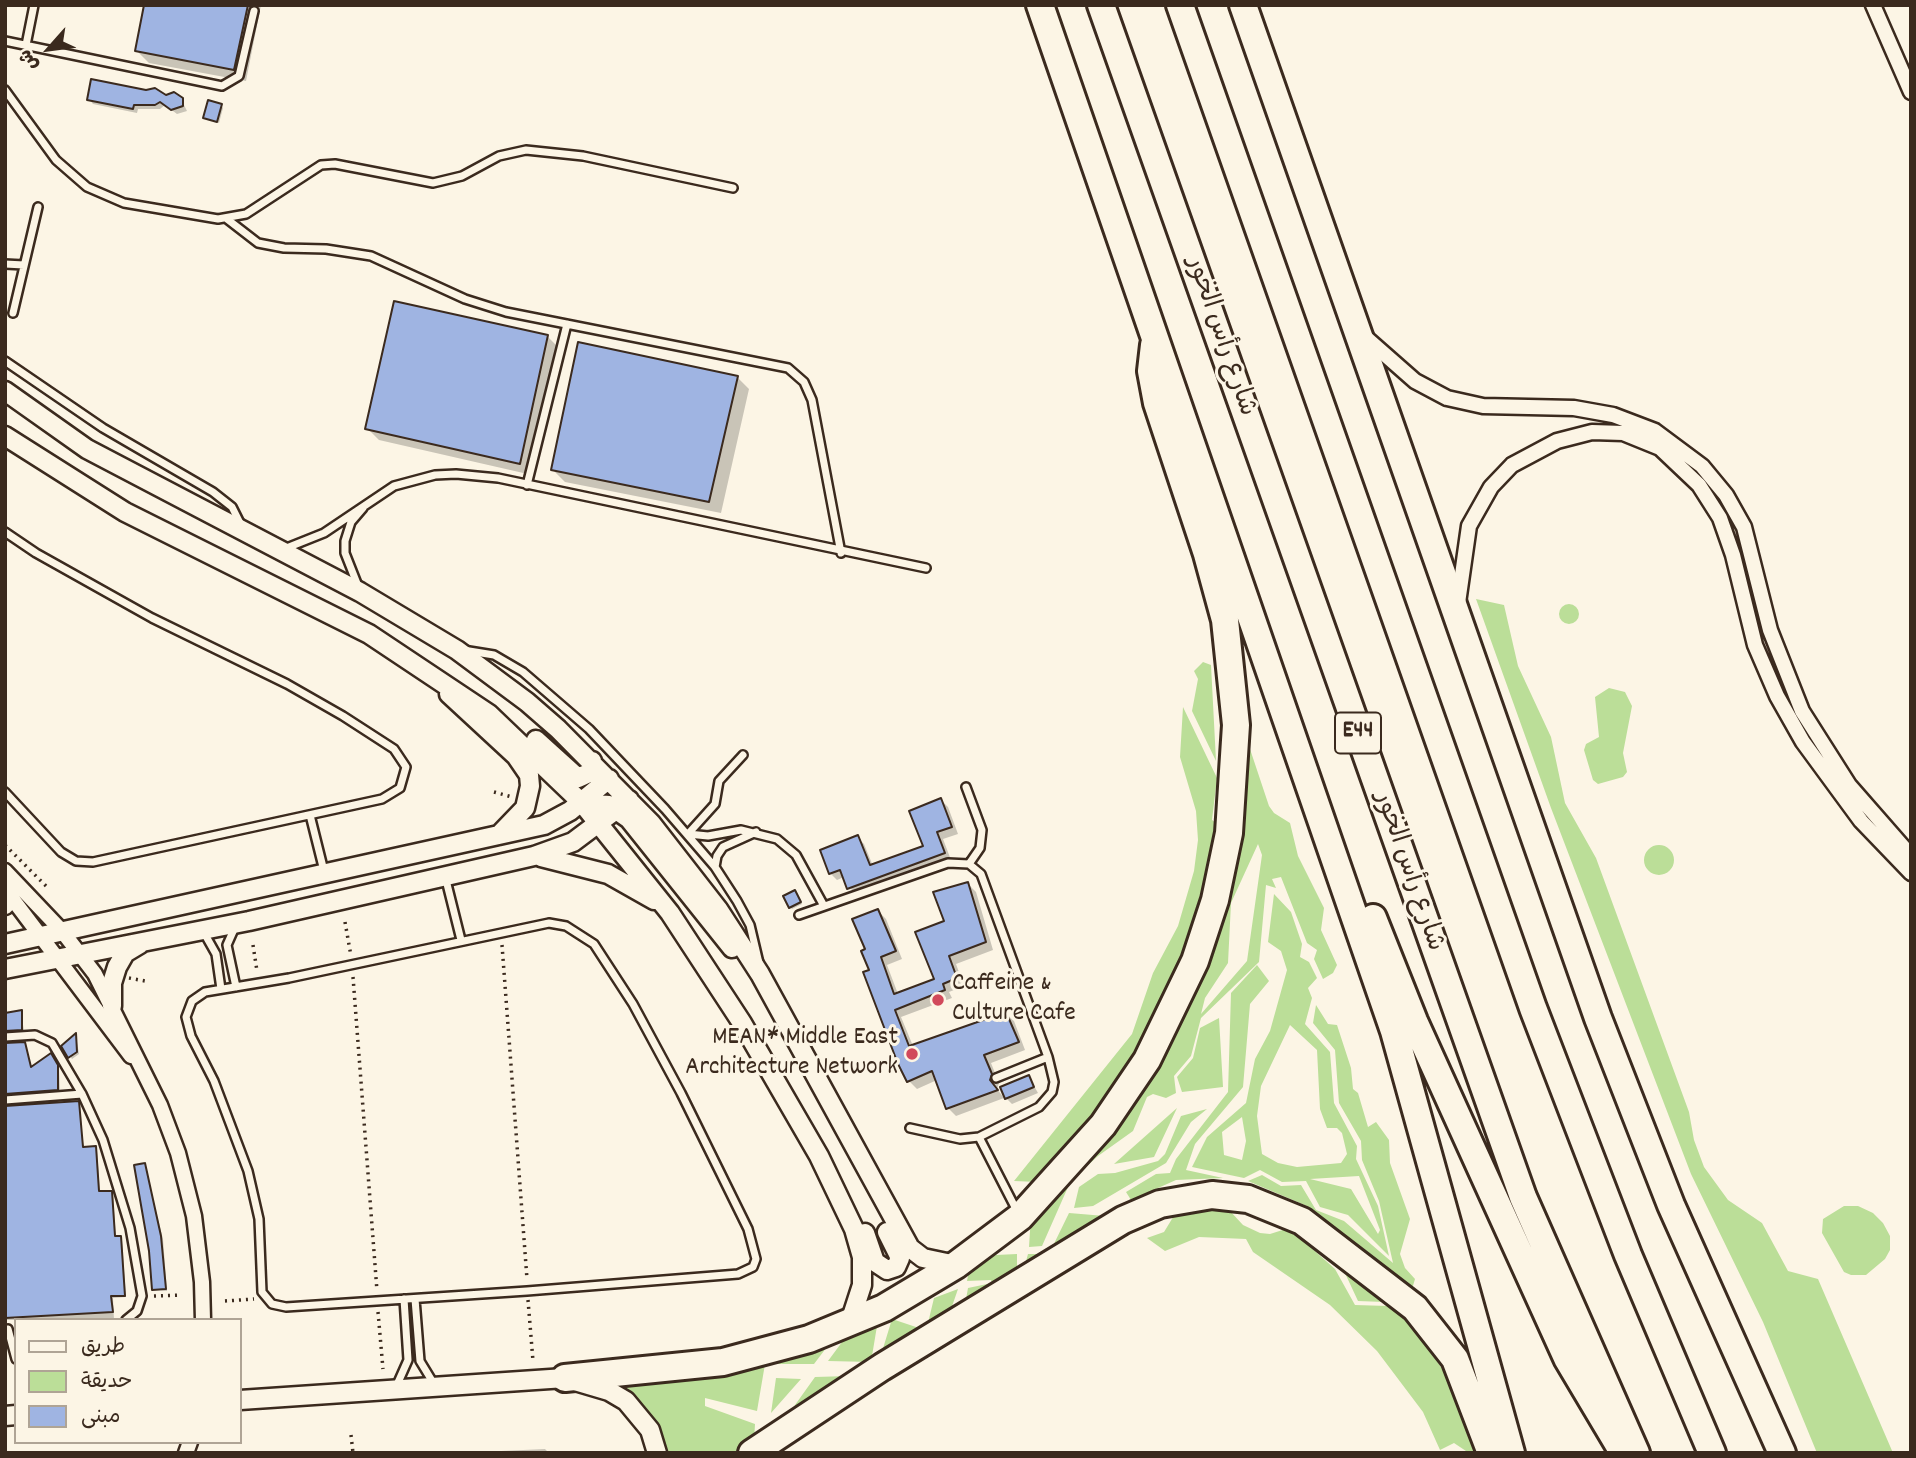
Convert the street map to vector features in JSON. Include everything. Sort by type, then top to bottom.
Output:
[{"type":"highway","points":[[1040,5],[1155,333],[1405,1068],[1511,1453]]},
{"type":"highway","name":"شارع رأس الخور","points":[[1101,5],[1523,1197],[1636,1453]]},
{"type":"highway","points":[[1180,5],[1533,1009],[1628,1255],[1712,1453]]},
{"type":"highway","points":[[1243,5],[1457,618],[1634,1112],[1710,1297],[1782,1453]]},
{"type":"highway","points":[[565,1378],[723,1362],[798,1342],[884,1308],[957,1265],[1020,1217],[1103,1125],[1147,1060],[1182,990],[1206,931],[1229,833],[1236,725],[1231,654],[1217,587],[1153,388],[1155,333]]},
{"type":"highway","points":[[1318,808],[1336,829],[1349,853],[1414,1021],[1567,1358],[1594,1407],[1625,1453]]},
{"type":"highway","points":[[752,1453],[883,1367],[1123,1220],[1160,1204],[1212,1195],[1257,1202],[1302,1221],[1415,1308],[1455,1359],[1491,1453]]},
{"type":"street","points":[[1873,5],[1911,92]]},
{"type":"street","points":[[1357,330],[1415,381],[1447,398],[1483,406],[1574,408],[1613,415],[1655,431],[1702,466],[1726,495],[1744,527],[1779,658],[1802,711],[1849,785],[1911,856]]},
{"type":"street","points":[[5,391],[88,449],[360,592],[457,650],[527,702],[592,761],[609,779],[625,810],[732,948],[760,974],[910,1248],[923,1258],[957,1265]]},
{"type":"street","points":[[1457,618],[1469,526],[1491,487],[1513,465],[1556,440],[1592,432],[1623,433],[1660,448],[1699,485],[1720,518],[1733,555],[1755,645],[1777,696],[1803,742],[1861,821],[1911,873]]},
{"type":"street","points":[[5,436],[125,512],[369,634],[489,714],[582,803],[670,913],[782,1089],[835,1189],[854,1229],[862,1257],[862,1285],[850,1322]]},
{"type":"street","points":[[369,634],[397,641],[457,677],[505,713],[574,776],[587,776],[592,761]]},
{"type":"street","points":[[440,680],[458,705],[516,756],[529,775],[530,786],[525,808],[499,835]]},
{"type":"street","points":[[5,944],[544,825],[582,803],[609,779]]},
{"type":"street","points":[[582,803],[600,802],[625,810]]},
{"type":"street","points":[[5,969],[238,924],[534,856],[609,827],[625,810]]},
{"type":"street","points":[[534,856],[572,862],[608,874],[641,891],[670,913]]},
{"type":"street","points":[[5,871],[80,954],[112,1006],[169,1128],[187,1183],[199,1249],[203,1318]]},
{"type":"street","points":[[6,896],[40,936],[128,1052],[139,1061]]},
{"type":"street","points":[[112,1006],[112,983],[117,967],[125,953],[145,940]]},
{"type":"street","points":[[835,1189],[848,1197],[875,1262],[887,1270],[896,1267],[900,1258],[873,1202],[873,1182]]},
{"type":"street","points":[[243,1399],[565,1378],[609,1391],[626,1401],[650,1430],[656,1453]]},
{"type":"lane","points":[[26,45],[34,5]]},
{"type":"lane","points":[[5,41],[222,86],[239,76],[254,11]]},
{"type":"lane","points":[[5,90],[56,160],[87,187],[124,203],[227,219],[246,214],[321,165],[335,164],[433,183],[462,176],[499,156],[526,150],[606,160],[733,188]]},
{"type":"lane","points":[[13,313],[38,207]]},
{"type":"lane","points":[[227,219],[247,237],[271,247],[349,251],[371,256],[485,307],[777,364],[797,375],[812,400],[841,553]]},
{"type":"lane","points":[[5,264],[24,265]]},
{"type":"lane","points":[[527,485],[567,324]]},
{"type":"lane","points":[[5,361],[103,428],[223,499],[238,517],[244,532]]},
{"type":"lane","points":[[280,550],[324,533],[373,497],[394,486],[435,475],[476,475],[926,569]]},
{"type":"lane","points":[[360,592],[349,563],[345,541],[351,522],[373,497]]},
{"type":"lane","points":[[5,532],[36,553],[152,618],[287,684],[394,749],[402,757],[405,778],[392,795],[85,862],[61,852],[5,792]]},
{"type":"lane","points":[[457,650],[494,655],[523,672],[589,729],[688,834],[715,867],[750,925],[760,974]]},
{"type":"lane","points":[[688,834],[715,804],[719,782],[743,755]]},
{"type":"lane","points":[[966,787],[982,830],[980,848],[969,864]]},
{"type":"lane","points":[[310,815],[324,872]]},
{"type":"lane","points":[[688,834],[708,836],[741,830],[776,839],[796,855],[824,906]]},
{"type":"lane","points":[[715,867],[717,856],[723,847],[756,832]]},
{"type":"lane","points":[[799,915],[948,863],[969,864],[985,882],[1048,1057],[1054,1082],[1047,1101],[979,1137],[960,1139],[911,1128]]},
{"type":"lane","points":[[445,876],[461,940]]},
{"type":"lane","points":[[549,923],[566,926],[594,944],[633,1004],[681,1093],[748,1229],[756,1259],[746,1273],[286,1307],[272,1304],[266,1298],[261,1285],[259,1219],[248,1171],[234,1127],[187,1026],[186,1017],[192,1001],[205,992],[260,983],[461,940],[549,923]]},
{"type":"lane","points":[[236,987],[228,945],[238,924]]},
{"type":"lane","points":[[202,930],[216,954],[221,989]]},
{"type":"lane","points":[[5,1037],[35,1035],[52,1043],[82,1094],[119,1185],[142,1296],[137,1311],[129,1318]]},
{"type":"lane","points":[[996,1078],[1048,1057]]},
{"type":"lane","points":[[5,1100],[82,1094]]},
{"type":"lane","points":[[979,1137],[1020,1217]]},
{"type":"lane","points":[[394,1390],[408,1360],[404,1299]]},
{"type":"lane","points":[[415,1299],[421,1361],[436,1387]]},
{"type":"lane","points":[[10,1329],[14,1349]]},
{"type":"path","points":[[5,845],[49,889]]},
{"type":"path","points":[[345,922],[352,964],[383,1369]]},
{"type":"path","points":[[500,931],[505,967],[533,1361]]},
{"type":"path","points":[[253,945],[260,983]]},
{"type":"path","points":[[142,1296],[181,1295]]},
{"type":"path","points":[[225,1301],[266,1298]]},
{"type":"path","points":[[351,1435],[353,1453]]},
{"type":"green space","points":[[1476,599],[1504,605],[1518,666],[1551,737],[1565,803],[1596,858],[1689,1112],[1694,1140],[1704,1167],[1728,1200],[1762,1223],[1788,1271],[1818,1279],[1893,1453],[1817,1453],[1763,1322],[1691,1174],[1551,808]]},
{"type":"green space","points":[[1569,604],[1576,607],[1579,614],[1576,621],[1569,624],[1562,621],[1559,614],[1562,607]]},
{"type":"green space","points":[[1203,662],[1211,665],[1216,761],[1192,711],[1198,679],[1194,671]]},
{"type":"green space","points":[[1609,688],[1625,692],[1632,706],[1623,753],[1627,772],[1623,777],[1598,784],[1593,780],[1584,750],[1586,744],[1599,737],[1595,697]]},
{"type":"green space","points":[[1183,707],[1217,778],[1212,820],[1221,826],[1206,899],[1159,1018],[1107,1103],[1038,1182],[1014,1181],[1132,1034],[1153,973],[1178,926],[1194,871],[1198,840],[1196,811],[1180,757]]},
{"type":"green space","points":[[1248,743],[1269,806],[1274,813],[1290,823],[1298,856],[1324,908],[1321,930],[1337,965],[1333,973],[1323,979],[1314,959],[1317,950],[1307,943],[1281,877],[1272,879],[1276,888],[1266,885],[1259,962],[1201,1018],[1191,1056],[1174,1076],[1176,1093],[1166,1098],[1153,1094],[1147,1097],[1133,1131],[1098,1156],[1075,1177],[1093,1151],[1229,893],[1242,836]],"holes":[[[1258,844],[1262,855],[1247,961],[1201,1014],[1205,998],[1228,963],[1231,903]]]},
{"type":"green space","points":[[1659,845],[1670,849],[1674,860],[1670,871],[1659,875],[1648,871],[1644,860],[1648,849]]},
{"type":"green space","points":[[1274,894],[1291,912],[1302,944],[1300,957],[1309,962],[1317,978],[1308,988],[1312,998],[1305,1024],[1330,1052],[1334,1103],[1357,1146],[1356,1159],[1378,1206],[1389,1256],[1348,1215],[1320,1207],[1306,1181],[1282,1182],[1260,1170],[1244,1178],[1192,1167],[1207,1137],[1246,1103],[1255,1059],[1270,1031],[1287,970],[1281,951],[1268,942]],"holes":[[[1290,1025],[1317,1050],[1320,1109],[1327,1128],[1337,1128],[1342,1133],[1347,1154],[1341,1163],[1297,1167],[1278,1163],[1262,1154],[1257,1116],[1261,1086]],[[1242,1117],[1246,1141],[1242,1160],[1224,1155],[1222,1132]],[[1359,1176],[1380,1230],[1378,1234],[1351,1189],[1310,1179]]]},
{"type":"green space","points":[[1257,965],[1269,981],[1250,1004],[1243,1087],[1195,1144],[1186,1170],[1223,1178],[1176,1180],[1131,1200],[1126,1192],[1156,1174],[1170,1173],[1176,1159],[1228,1092],[1231,993]]},
{"type":"green space","points":[[1316,1005],[1328,1024],[1337,1025],[1351,1068],[1353,1089],[1358,1093],[1368,1127],[1376,1122],[1389,1140],[1390,1163],[1410,1219],[1400,1254],[1405,1268],[1415,1279],[1412,1289],[1307,1206],[1248,1181],[1262,1175],[1281,1186],[1301,1185],[1316,1210],[1344,1221],[1393,1263],[1379,1201],[1362,1160],[1361,1141],[1339,1103],[1335,1050],[1313,1023]]},
{"type":"green space","points":[[1219,1018],[1223,1087],[1182,1092],[1177,1077],[1193,1058],[1200,1028]]},
{"type":"green space","points":[[1177,1108],[1154,1157],[1114,1164]]},
{"type":"green space","points":[[1207,1109],[1191,1122],[1166,1163],[1093,1206],[1074,1208],[1079,1187],[1098,1174],[1115,1173],[1158,1161],[1165,1154],[1181,1116]]},
{"type":"green space","points":[[1072,1178],[1042,1246],[1029,1247],[1031,1215]]},
{"type":"green space","points":[[1844,1206],[1858,1206],[1873,1213],[1890,1236],[1890,1250],[1885,1259],[1866,1275],[1844,1272],[1822,1233],[1823,1219]]},
{"type":"green space","points":[[1202,1209],[1230,1211],[1243,1225],[1260,1233],[1270,1234],[1289,1228],[1335,1269],[1355,1305],[1388,1306],[1402,1315],[1421,1336],[1446,1375],[1475,1453],[1469,1453],[1454,1443],[1440,1450],[1423,1412],[1377,1351],[1330,1305],[1253,1252],[1246,1239],[1199,1237],[1165,1251],[1147,1238],[1164,1232],[1175,1214]]},
{"type":"green space","points":[[1069,1213],[1105,1216],[1023,1272],[1028,1254],[1049,1254]]},
{"type":"green space","points":[[1017,1254],[1017,1270],[1023,1272],[965,1305],[968,1288],[992,1283],[991,1280],[967,1281],[970,1265],[996,1255]]},
{"type":"green space","points":[[1344,1271],[1384,1302],[1358,1301]]},
{"type":"green space","points":[[958,1289],[949,1315],[928,1323],[934,1298]]},
{"type":"green space","points":[[892,1319],[925,1330],[881,1355]]},
{"type":"green space","points":[[878,1320],[871,1362],[828,1361],[848,1334]]},
{"type":"green space","points":[[836,1335],[814,1364],[765,1364],[757,1411],[705,1398],[705,1406],[755,1424],[754,1441],[737,1453],[661,1453],[608,1383]]},
{"type":"green space","points":[[849,1376],[785,1419],[815,1377]]},
{"type":"green space","points":[[776,1378],[801,1379],[771,1413]]},
{"type":"building","points":[[144,5],[248,5],[234,70],[135,51]]},
{"type":"building","points":[[91,79],[146,90],[155,88],[166,95],[174,92],[183,98],[183,106],[171,110],[160,102],[155,105],[134,105],[133,109],[87,100]]},
{"type":"building","points":[[208,100],[222,104],[217,122],[203,118]]},
{"type":"building","points":[[394,301],[548,335],[520,464],[365,429]]},
{"type":"building","points":[[578,342],[738,376],[709,502],[551,470]]},
{"type":"building","points":[[941,798],[952,827],[937,832],[945,853],[847,889],[840,870],[829,874],[820,850],[858,835],[870,865],[923,846],[909,811]]},
{"type":"building","points":[[968,882],[986,942],[949,956],[957,978],[943,984],[945,990],[895,1010],[909,1046],[1006,1012],[1019,1042],[984,1055],[992,1074],[990,1080],[998,1090],[946,1109],[932,1071],[907,1082],[898,1064],[863,972],[869,970],[861,951],[865,949],[852,919],[878,909],[896,951],[881,957],[894,994],[934,979],[915,932],[944,921],[933,892]]},
{"type":"building","points":[[795,890],[801,902],[789,908],[783,896]]},
{"type":"building","points":[[22,1010],[22,1030],[5,1031],[5,1013]]},
{"type":"building","points":[[76,1033],[77,1052],[68,1058],[61,1046]]},
{"type":"building","points":[[25,1042],[31,1067],[51,1053],[58,1065],[58,1090],[5,1094],[5,1043]]},
{"type":"building","points":[[1029,1075],[1034,1087],[1005,1099],[1000,1087]]},
{"type":"building","points":[[79,1101],[83,1147],[96,1146],[99,1191],[112,1191],[115,1236],[121,1236],[125,1296],[111,1296],[113,1312],[5,1318],[5,1106]]},
{"type":"building","points":[[145,1163],[161,1236],[166,1289],[152,1290],[149,1251],[134,1165]]},
{"type":"place","name":"Caffeine & Culture Cafe","points":[[938,1000]]},
{"type":"place","name":"MEAN* Middle East Architecture Network","points":[[912,1054]]}]
